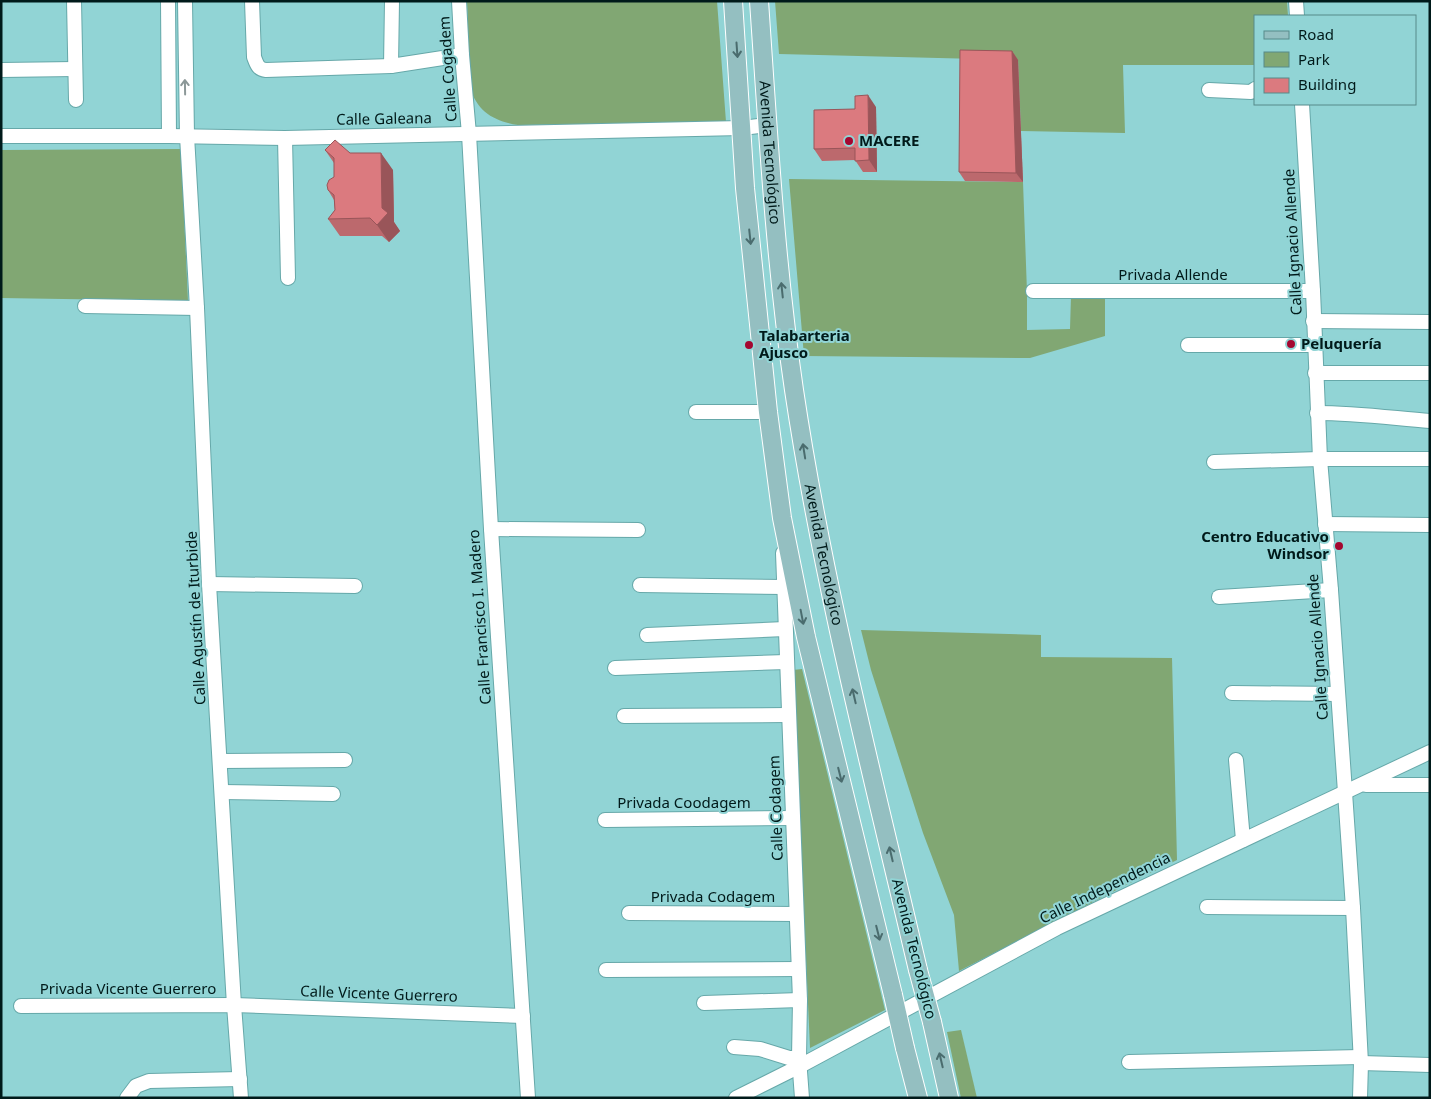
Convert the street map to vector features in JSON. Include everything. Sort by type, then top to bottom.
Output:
[{"type":"main road","name":"Avenida Tecnológico","points":[[733,1],[745,188],[768,412],[782,518],[806,636],[918,1098]]},
{"type":"main road","name":"Avenida Tecnológico","points":[[759,1],[767,125],[784,310],[794,389],[809,478],[840,638],[949,1098]]},
{"type":"street","points":[[74,1],[76,100]]},
{"type":"street","points":[[168,1],[169,136]]},
{"type":"street","name":"Calle Agustín de Iturbide","points":[[185,1],[187,136],[197,308],[209,584],[241,1098]]},
{"type":"street","points":[[252,1],[254,57],[257,66],[261,69],[391,66],[462,54]]},
{"type":"street","points":[[391,66],[392,1]]},
{"type":"street","name":"Calle Cogadem","points":[[459,1],[469,134]]},
{"type":"street","points":[[1296,1],[1297,15]]},
{"type":"street","points":[[1,70],[75,69]]},
{"type":"street","points":[[1209,90],[1251,92],[1254,90]]},
{"type":"street","name":"Calle Ignacio Allende","points":[[1302,105],[1313,291],[1317,413],[1353,908],[1361,1060],[1360,1098]]},
{"type":"street","name":"Calle Galeana","points":[[1,136],[286,138],[742,128],[767,125]]},
{"type":"street","name":"Calle Francisco I. Madero","points":[[469,134],[491,529],[528,1098]]},
{"type":"street","points":[[286,138],[288,278]]},
{"type":"street","name":"Privada Allende","points":[[1033,291],[1313,291]]},
{"type":"street","points":[[85,306],[197,308]]},
{"type":"street","points":[[1313,321],[1430,322]]},
{"type":"street","points":[[1188,345],[1315,345]]},
{"type":"street","points":[[1315,373],[1430,373]]},
{"type":"street","points":[[696,412],[768,412]]},
{"type":"street","points":[[1317,413],[1346,413],[1430,421]]},
{"type":"street","points":[[1214,462],[1320,459],[1429,459]]},
{"type":"street","name":"Calle Codagem","points":[[782,518],[800,1000],[799,1062],[802,1098]]},
{"type":"street","points":[[1325,524],[1430,525]]},
{"type":"street","points":[[491,529],[638,530]]},
{"type":"street","points":[[209,584],[356,586]]},
{"type":"street","points":[[640,585],[784,587]]},
{"type":"street","points":[[1219,597],[1331,590]]},
{"type":"street","points":[[647,635],[785,629]]},
{"type":"street","points":[[615,668],[786,662]]},
{"type":"street","points":[[1232,693],[1338,694]]},
{"type":"street","points":[[624,716],[788,715]]},
{"type":"street","name":"Calle Independencia","points":[[736,1098],[799,1062],[1057,928],[1430,752]]},
{"type":"street","points":[[220,761],[345,760]]},
{"type":"street","points":[[1236,760],[1243,840]]},
{"type":"street","points":[[1361,785],[1430,785]]},
{"type":"street","points":[[222,792],[333,794]]},
{"type":"street","name":"Privada Coodagem","points":[[605,820],[793,818]]},
{"type":"street","points":[[1207,907],[1353,908]]},
{"type":"street","name":"Privada Codagem","points":[[629,914],[796,914]]},
{"type":"street","points":[[606,970],[798,969]]},
{"type":"street","points":[[704,1003],[800,1000]]},
{"type":"street","name":"Calle Vicente Guerrero","points":[[234,1005],[522,1016]]},
{"type":"street","name":"Privada Vicente Guerrero","points":[[21,1006],[234,1005]]},
{"type":"street","points":[[734,1047],[760,1049],[799,1062]]},
{"type":"street","points":[[1129,1062],[1361,1060],[1430,1065]]},
{"type":"street","points":[[127,1098],[136,1086],[149,1081],[240,1079]]},
{"type":"green space","points":[[467,1],[717,1],[726,122],[518,125],[494,118],[477,103],[470,87]]},
{"type":"green space","points":[[775,1],[1287,1],[1288,15],[1254,15],[1254,65],[1123,65],[1125,133],[1021,131],[1018,60],[779,54]]},
{"type":"green space","points":[[181,149],[188,301],[1,298],[1,150]]},
{"type":"green space","points":[[789,179],[1023,182],[1027,330],[1070,329],[1071,296],[1105,296],[1105,336],[1030,358],[804,356]]},
{"type":"green space","points":[[861,630],[1041,635],[1041,657],[1172,658],[1177,860],[959,971],[954,915],[923,833],[871,670]]},
{"type":"green space","points":[[802,669],[885,1010],[810,1048],[793,670]]},
{"type":"green space","points":[[961,1030],[977,1098],[961,1098],[947,1032]]},
{"type":"building","points":[[960,50],[1012,51],[1016,173],[959,172]]},
{"type":"building","name":"MACERE","points":[[868,95],[869,160],[855,161],[855,148],[814,149],[814,110],[855,109],[855,96]]},
{"type":"building","points":[[335,140],[350,153],[381,153],[382,208],[388,213],[377,225],[370,218],[328,219],[335,210],[334,195],[328,190],[327,185],[329,180],[334,177],[334,158],[325,150]]},
{"type":"place","name":"MACERE","points":[[849,141]]},
{"type":"place","name":"Peluquería","points":[[1291,344]]},
{"type":"place","name":"Talabarteria Ajusco","points":[[749,345]]},
{"type":"place","name":"Centro Educativo Windsor","points":[[1339,546]]}]
